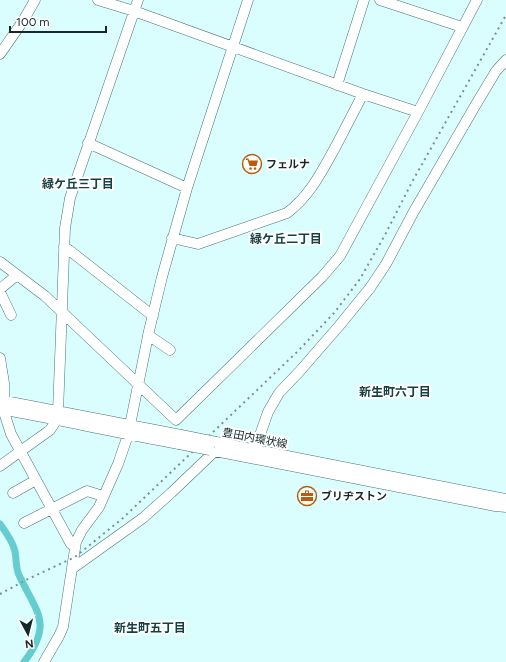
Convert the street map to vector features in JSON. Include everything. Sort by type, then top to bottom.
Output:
[{"type":"street","points":[[0,54],[23,21],[35,0]]},
{"type":"street","points":[[98,0],[134,11],[337,85],[418,112]]},
{"type":"street","points":[[0,466],[50,430],[54,424],[56,415],[62,312],[64,247],[70,198],[138,0]]},
{"type":"street","points":[[44,662],[63,627],[77,538],[95,513],[118,464],[129,430],[148,335],[172,238],[248,0]]},
{"type":"street","points":[[337,85],[364,0]]},
{"type":"street","points":[[380,0],[462,27]]},
{"type":"street","points":[[0,262],[45,296],[176,420],[333,266],[340,256],[418,112],[477,0]]},
{"type":"street","points":[[258,450],[260,432],[268,412],[279,393],[339,326],[370,288],[386,264],[475,106],[496,71],[506,60]]},
{"type":"street","points":[[172,238],[198,244],[287,213],[299,204],[317,180],[363,94]]},
{"type":"street","points":[[88,143],[187,188]]},
{"type":"street","points":[[64,247],[153,316]]},
{"type":"street","points":[[0,289],[17,275]]},
{"type":"street","points":[[0,292],[11,315]]},
{"type":"street","points":[[148,335],[170,350]]},
{"type":"street","points":[[0,358],[4,383],[2,405],[10,434],[71,544],[75,546]]},
{"type":"street","name":"豊田内環状線","points":[[2,405],[180,439],[214,448],[495,506]]},
{"type":"street","points":[[73,568],[143,518],[171,493],[214,448]]},
{"type":"street","name":"豊田内環状線","points":[[214,448],[258,450],[506,499]]},
{"type":"street","points":[[13,493],[36,480]]},
{"type":"street","points":[[24,523],[87,491],[103,496]]},
{"type":"street","points":[[495,506],[506,507]]},
{"type":"street","points":[[495,506],[506,511]]},
{"type":"waterway","points":[[0,524],[13,545],[18,572],[39,618],[40,627],[38,637],[33,649],[24,662]]},
{"type":"railway","points":[[0,594],[75,557],[123,518],[298,351],[334,313],[360,279],[412,182],[506,15]]},
{"type":"place","name":"フェルナ","points":[[252,164]]},
{"type":"place","name":"ブリヂストン","points":[[307,496]]},
{"type":"district","name":"緑ケ丘三丁目","points":[[78,184]]},
{"type":"district","name":"緑ケ丘二丁目","points":[[286,239]]},
{"type":"district","name":"新生町六丁目","points":[[395,392]]},
{"type":"district","name":"新生町五丁目","points":[[150,628]]}]
